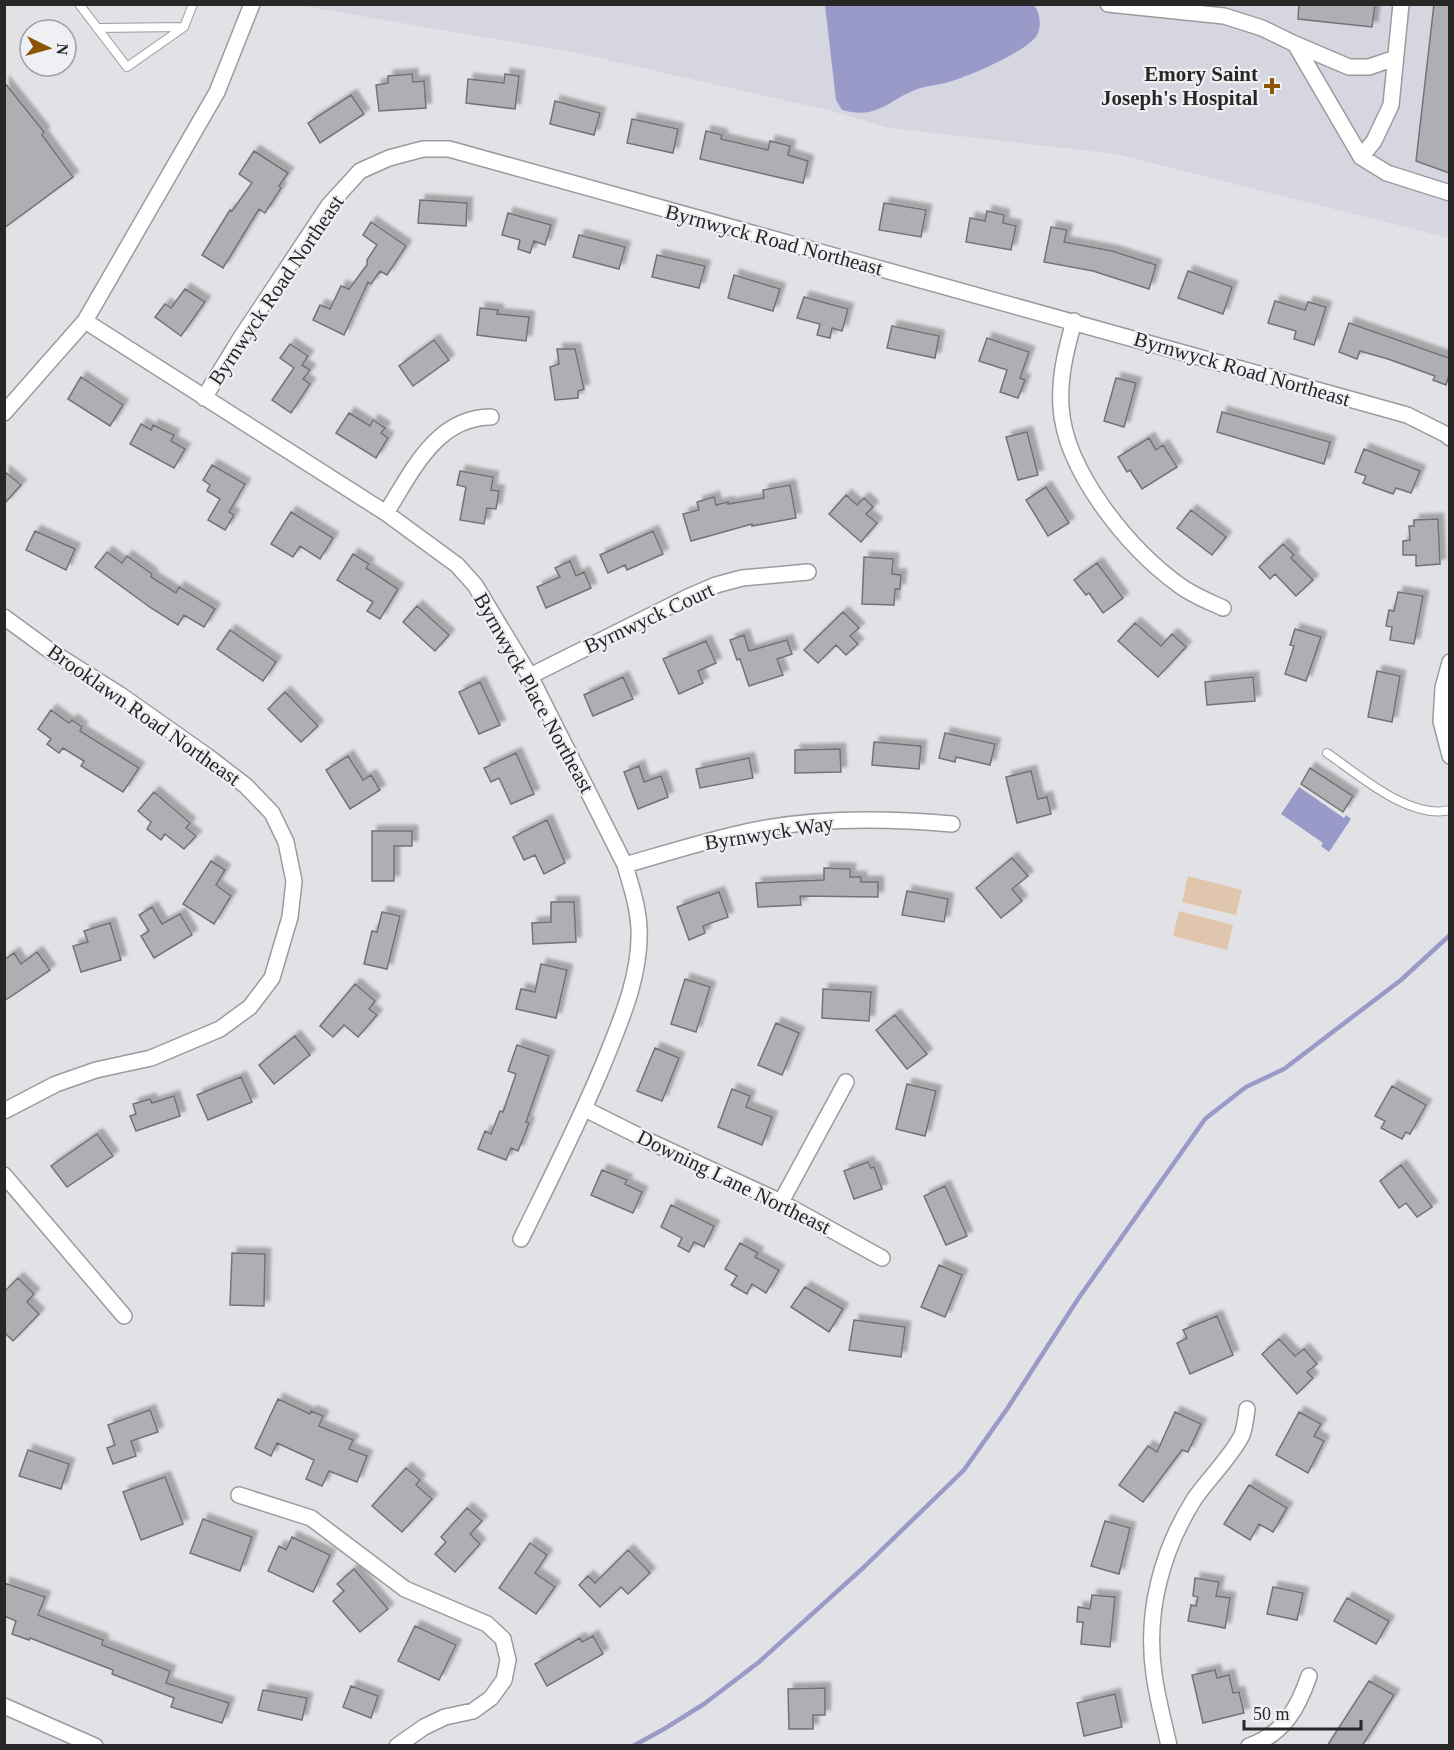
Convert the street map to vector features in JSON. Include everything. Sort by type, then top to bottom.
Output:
[{"type":"street","points":[[4,413],[85,321],[218,92],[252,4]]},
{"type":"street","points":[[1108,4],[1227,12],[1349,66],[1370,67],[1395,58]]},
{"type":"street","points":[[1361,157],[1374,141],[1391,105],[1401,4]]},
{"type":"street","points":[[1295,44],[1361,157],[1387,173],[1449,193]]},
{"type":"street","name":"Byrnwyck Road Northeast","points":[[204,398],[240,339],[329,205],[360,171],[389,158],[423,149],[448,149],[1407,415],[1449,438]]},
{"type":"street","name":"Byrnwyck Place Northeast","points":[[85,321],[386,513],[457,565],[475,585],[530,676],[625,865],[635,896],[639,929],[632,988],[624,1015],[585,1109],[521,1239]]},
{"type":"street","points":[[1074,321],[1061,381],[1061,409],[1074,458],[1089,486],[1116,523],[1150,561],[1179,585],[1223,608]]},
{"type":"street","points":[[386,513],[422,457],[439,437],[463,421],[491,417]]},
{"type":"street","name":"Byrnwyck Court","points":[[530,676],[716,585],[742,578],[808,572]]},
{"type":"street","name":"Brooklawn Road Northeast","points":[[4,617],[49,650],[119,694],[246,786],[272,813],[286,842],[294,881],[290,917],[276,967],[272,978],[250,1006],[220,1029],[151,1058],[96,1070],[56,1084],[4,1111]]},
{"type":"street","points":[[1449,662],[1443,688],[1441,721],[1449,756]]},
{"type":"street","name":"Byrnwyck Way","points":[[625,865],[708,841],[752,831],[813,822],[908,820],[952,825]]},
{"type":"street","points":[[781,1202],[846,1082]]},
{"type":"street","name":"Downing Lane Northeast","points":[[585,1109],[781,1202],[882,1258]]},
{"type":"street","points":[[4,1175],[124,1316]]},
{"type":"street","points":[[1169,1746],[1154,1674],[1152,1651],[1153,1613],[1159,1578],[1182,1520],[1196,1497],[1240,1438],[1247,1409]]},
{"type":"street","points":[[239,1495],[311,1518],[405,1589],[487,1624],[503,1639],[508,1660],[504,1680],[491,1698],[473,1711],[445,1717],[397,1746]]},
{"type":"street","points":[[1249,1746],[1272,1735],[1286,1723],[1295,1710],[1309,1676]]},
{"type":"street","points":[[4,1706],[95,1746]]},
{"type":"lane","points":[[79,4],[127,67],[184,27],[193,4]]},
{"type":"lane","points":[[97,28],[184,27]]},
{"type":"lane","points":[[1327,753],[1395,799],[1410,806],[1433,811],[1449,810]]},
{"type":"shaded area","points":[[296,5],[1449,5],[1449,238],[1115,154],[889,128],[827,110],[577,53]]},
{"type":"shaded area","points":[[1188,876],[1242,890],[1236,915],[1182,902]]},
{"type":"shaded area","points":[[1179,911],[1233,925],[1227,950],[1173,936]]},
{"type":"water","points":[[825,5],[1034,5],[1040,23],[1037,35],[1032,41],[1011,55],[972,74],[912,91],[876,110],[855,113],[842,110],[836,100]]},
{"type":"water","points":[[1299,787],[1344,818],[1346,815],[1351,819],[1329,852],[1321,846],[1323,843],[1281,814]]},
{"type":"building","name":"Emory Saint Joseph's Hospital","points":[[1299,4],[1375,4],[1372,27],[1298,19]]},
{"type":"building","points":[[1434,4],[1449,4],[1449,173],[1416,161]]},
{"type":"building","points":[[412,74],[413,82],[424,81],[426,108],[379,111],[376,85],[388,83],[388,76]]},
{"type":"building","points":[[505,74],[519,76],[515,109],[466,103],[468,79],[504,83]]},
{"type":"building","points":[[4,82],[44,132],[42,135],[73,177],[4,228]]},
{"type":"building","points":[[351,95],[364,114],[320,143],[308,123]]},
{"type":"building","points":[[555,101],[600,113],[594,135],[550,124]]},
{"type":"building","points":[[632,119],[678,129],[673,153],[627,143]]},
{"type":"building","points":[[706,131],[722,135],[721,139],[768,150],[770,141],[790,146],[788,155],[808,161],[803,183],[700,159]]},
{"type":"building","points":[[254,151],[288,173],[265,213],[259,209],[223,268],[202,255],[230,210],[232,211],[252,183],[239,174]]},
{"type":"building","points":[[420,200],[467,203],[466,226],[418,223]]},
{"type":"building","points":[[884,203],[926,210],[921,237],[879,230]]},
{"type":"building","points":[[987,211],[1004,215],[1003,223],[1016,226],[1011,250],[966,242],[970,218],[985,221]]},
{"type":"building","points":[[508,213],[551,225],[545,245],[534,241],[530,253],[518,249],[520,240],[502,235]]},
{"type":"building","points":[[371,222],[406,246],[387,275],[380,271],[371,284],[368,282],[344,335],[313,320],[320,305],[330,309],[341,286],[349,289],[367,265],[367,260],[377,245],[363,235]]},
{"type":"building","points":[[1051,227],[1067,230],[1064,242],[1112,251],[1156,265],[1149,289],[1093,271],[1044,262]]},
{"type":"building","points":[[579,235],[625,247],[619,269],[573,257]]},
{"type":"building","points":[[657,255],[705,266],[699,288],[652,277]]},
{"type":"building","points":[[1188,271],[1232,287],[1223,314],[1178,298]]},
{"type":"building","points":[[734,275],[780,289],[773,311],[728,298]]},
{"type":"building","points":[[185,289],[205,302],[181,336],[155,317],[165,304],[171,308]]},
{"type":"building","points":[[804,297],[848,309],[842,331],[832,328],[830,338],[817,335],[820,324],[797,318]]},
{"type":"building","points":[[1275,301],[1305,310],[1308,302],[1326,307],[1314,345],[1294,339],[1296,331],[1268,323]]},
{"type":"building","points":[[480,308],[498,310],[497,314],[529,317],[526,341],[477,335]]},
{"type":"building","points":[[1349,323],[1449,358],[1449,375],[1446,385],[1433,380],[1435,376],[1388,359],[1360,351],[1357,359],[1339,352]]},
{"type":"building","points":[[892,326],[939,336],[935,358],[887,348]]},
{"type":"building","points":[[987,338],[1029,352],[1020,378],[1025,380],[1018,398],[1000,392],[1007,370],[979,361]]},
{"type":"building","points":[[434,340],[449,360],[413,386],[399,366]]},
{"type":"building","points":[[290,344],[308,356],[302,365],[310,370],[303,379],[310,384],[291,413],[272,400],[294,368],[280,358]]},
{"type":"building","points":[[557,349],[575,349],[584,389],[578,391],[578,398],[555,400],[550,367],[559,364]]},
{"type":"building","points":[[81,377],[123,405],[110,426],[68,399]]},
{"type":"building","points":[[1116,378],[1136,383],[1124,427],[1104,421]]},
{"type":"building","points":[[1222,412],[1330,442],[1324,464],[1217,432]]},
{"type":"building","points":[[349,413],[370,426],[373,420],[385,428],[381,433],[388,438],[376,458],[336,433]]},
{"type":"building","points":[[141,424],[151,430],[153,425],[174,435],[171,441],[185,449],[174,468],[130,444]]},
{"type":"building","points":[[1027,432],[1038,475],[1018,480],[1006,437]]},
{"type":"building","points":[[1149,438],[1156,450],[1163,445],[1177,467],[1142,489],[1118,457]]},
{"type":"building","points":[[1364,449],[1420,471],[1411,493],[1396,488],[1393,494],[1363,483],[1366,476],[1355,472]]},
{"type":"building","points":[[212,465],[245,484],[229,512],[234,515],[225,530],[208,520],[220,499],[207,491],[210,485],[203,480]]},
{"type":"building","points":[[4,471],[21,485],[4,504]]},
{"type":"building","points":[[460,471],[493,477],[491,490],[499,491],[496,509],[487,508],[484,524],[460,520],[466,487],[457,485]]},
{"type":"building","points":[[790,485],[796,518],[752,526],[752,524],[691,541],[683,514],[699,510],[697,502],[714,497],[716,505],[764,498],[763,490]]},
{"type":"building","points":[[1046,487],[1069,523],[1048,536],[1026,500]]},
{"type":"building","points":[[846,495],[857,505],[864,498],[873,507],[866,514],[877,523],[861,542],[829,514]]},
{"type":"building","points":[[1191,510],[1226,537],[1212,555],[1177,528]]},
{"type":"building","points":[[291,512],[333,538],[320,559],[300,546],[293,557],[271,544]]},
{"type":"building","points":[[1438,519],[1440,564],[1416,566],[1416,555],[1403,555],[1403,541],[1410,540],[1409,526],[1414,526],[1414,520]]},
{"type":"building","points":[[35,531],[75,549],[66,570],[26,550]]},
{"type":"building","points":[[653,531],[663,554],[627,570],[625,565],[608,573],[600,555]]},
{"type":"building","points":[[1283,544],[1294,555],[1291,558],[1313,580],[1296,596],[1275,574],[1270,579],[1259,567]]},
{"type":"building","points":[[107,552],[122,563],[127,556],[152,574],[151,577],[176,593],[179,587],[215,609],[204,627],[184,615],[178,625],[95,567]]},
{"type":"building","points":[[353,554],[369,564],[366,568],[398,589],[380,619],[367,611],[373,602],[337,580]]},
{"type":"building","points":[[864,557],[893,559],[892,574],[901,575],[900,589],[895,589],[894,605],[862,604]]},
{"type":"building","points":[[570,561],[576,576],[584,572],[591,588],[546,608],[537,587],[560,577],[555,568]]},
{"type":"building","points":[[1097,563],[1123,598],[1103,613],[1089,593],[1086,595],[1074,580]]},
{"type":"building","points":[[1398,592],[1423,596],[1414,644],[1390,640],[1392,627],[1386,626],[1389,610],[1394,611]]},
{"type":"building","points":[[417,606],[449,635],[435,651],[403,622]]},
{"type":"building","points":[[843,612],[859,628],[850,636],[858,644],[846,655],[836,645],[818,663],[804,650]]},
{"type":"building","points":[[1135,623],[1161,646],[1172,634],[1186,647],[1158,677],[1118,641]]},
{"type":"building","points":[[1295,629],[1321,637],[1306,681],[1285,674],[1294,646],[1290,645]]},
{"type":"building","points":[[230,630],[276,662],[263,681],[217,649]]},
{"type":"building","points":[[744,635],[749,651],[787,640],[792,654],[777,659],[783,675],[749,686],[740,659],[737,660],[730,640]]},
{"type":"building","points":[[706,641],[716,663],[698,671],[703,683],[679,694],[663,659]]},
{"type":"building","points":[[1377,671],[1400,676],[1392,722],[1368,717]]},
{"type":"building","points":[[623,677],[633,699],[593,716],[584,695]]},
{"type":"building","points":[[1253,677],[1255,701],[1207,705],[1205,682]]},
{"type":"building","points":[[480,682],[500,725],[479,734],[459,692]]},
{"type":"building","points":[[285,692],[318,726],[301,742],[268,709]]},
{"type":"building","points":[[51,710],[69,723],[72,720],[82,727],[80,731],[139,768],[123,792],[81,766],[84,761],[63,748],[59,753],[47,744],[51,739],[38,729]]},
{"type":"building","points":[[945,733],[995,744],[990,765],[956,757],[955,762],[939,758]]},
{"type":"building","points":[[874,742],[921,746],[919,769],[872,765]]},
{"type":"building","points":[[840,749],[841,772],[795,773],[795,750]]},
{"type":"building","points":[[516,753],[534,794],[511,804],[499,778],[491,782],[484,768]]},
{"type":"building","points":[[348,756],[363,780],[371,775],[380,790],[350,809],[326,770]]},
{"type":"building","points":[[749,758],[753,778],[700,788],[696,769]]},
{"type":"building","points":[[639,766],[644,782],[661,776],[668,797],[638,809],[624,772]]},
{"type":"building","points":[[1310,768],[1353,796],[1343,812],[1301,784]]},
{"type":"building","points":[[1031,771],[1038,799],[1047,797],[1051,814],[1017,823],[1006,777]]},
{"type":"building","points":[[154,792],[190,823],[186,828],[196,836],[184,849],[165,834],[161,840],[147,829],[151,822],[138,811]]},
{"type":"building","points":[[547,820],[565,863],[544,874],[535,855],[524,860],[513,837]]},
{"type":"building","points":[[372,831],[412,831],[412,846],[394,846],[394,881],[372,881]]},
{"type":"building","points":[[1012,858],[1028,876],[1012,889],[1022,901],[1001,918],[976,888]]},
{"type":"building","points":[[211,861],[225,870],[216,885],[231,896],[214,924],[183,904]]},
{"type":"building","points":[[824,868],[850,869],[850,877],[861,877],[861,882],[878,882],[878,897],[800,896],[801,905],[758,907],[756,883],[824,880]]},
{"type":"building","points":[[907,891],[948,899],[944,922],[902,915]]},
{"type":"building","points":[[719,892],[728,917],[703,926],[705,933],[689,940],[677,907]]},
{"type":"building","points":[[551,902],[574,902],[576,942],[533,944],[532,923],[551,922]]},
{"type":"building","points":[[152,907],[162,924],[180,914],[192,935],[154,958],[141,936],[149,931],[139,915]]},
{"type":"building","points":[[382,912],[400,916],[387,969],[364,964],[372,931],[377,932]]},
{"type":"building","points":[[110,923],[121,960],[81,972],[73,946],[88,942],[84,931]]},
{"type":"building","points":[[37,952],[50,970],[4,1001],[4,960],[14,953],[21,964]]},
{"type":"building","points":[[541,964],[567,970],[556,1018],[516,1009],[521,989],[535,992]]},
{"type":"building","points":[[685,979],[710,987],[696,1032],[671,1024]]},
{"type":"building","points":[[355,984],[375,1001],[369,1009],[377,1015],[358,1037],[344,1025],[333,1037],[320,1026]]},
{"type":"building","points":[[823,989],[871,992],[869,1021],[822,1018]]},
{"type":"building","points":[[895,1015],[927,1054],[907,1069],[876,1030]]},
{"type":"building","points":[[776,1023],[799,1033],[782,1075],[758,1065]]},
{"type":"building","points":[[295,1036],[310,1055],[274,1084],[259,1065]]},
{"type":"building","points":[[517,1045],[549,1056],[518,1151],[511,1148],[506,1160],[478,1149],[485,1131],[491,1134],[500,1111],[503,1112],[516,1074],[508,1071]]},
{"type":"building","points":[[655,1048],[679,1058],[662,1101],[637,1091]]},
{"type":"building","points":[[241,1077],[252,1102],[208,1120],[197,1095]]},
{"type":"building","points":[[907,1084],[936,1091],[925,1136],[896,1129]]},
{"type":"building","points":[[1392,1086],[1426,1105],[1410,1134],[1406,1132],[1402,1139],[1381,1128],[1385,1121],[1375,1116]]},
{"type":"building","points":[[732,1089],[750,1096],[746,1107],[772,1117],[762,1145],[718,1127]]},
{"type":"building","points":[[174,1096],[180,1116],[136,1131],[130,1116],[136,1114],[133,1104],[150,1099],[152,1103]]},
{"type":"building","points":[[97,1134],[113,1156],[67,1187],[51,1166]]},
{"type":"building","points":[[868,1162],[871,1168],[874,1167],[882,1189],[854,1199],[844,1171]]},
{"type":"building","points":[[1401,1165],[1432,1207],[1417,1217],[1406,1203],[1399,1208],[1380,1181]]},
{"type":"building","points":[[602,1170],[627,1180],[625,1184],[642,1192],[633,1213],[591,1195]]},
{"type":"building","points":[[945,1186],[967,1236],[946,1245],[924,1196]]},
{"type":"building","points":[[671,1205],[714,1226],[704,1247],[694,1242],[689,1252],[678,1246],[682,1238],[661,1227]]},
{"type":"building","points":[[740,1243],[758,1253],[755,1257],[779,1270],[766,1293],[752,1284],[747,1294],[731,1285],[737,1276],[725,1269]]},
{"type":"building","points":[[232,1253],[265,1254],[264,1306],[230,1305]]},
{"type":"building","points":[[939,1265],[962,1275],[945,1317],[921,1307]]},
{"type":"building","points":[[18,1278],[34,1294],[27,1302],[39,1314],[13,1341],[4,1332],[4,1292]]},
{"type":"building","points":[[805,1287],[843,1309],[829,1332],[791,1307]]},
{"type":"building","points":[[1217,1316],[1233,1355],[1190,1374],[1177,1343],[1187,1338],[1183,1330]]},
{"type":"building","points":[[854,1320],[905,1327],[901,1357],[849,1350]]},
{"type":"building","points":[[1279,1339],[1295,1356],[1304,1349],[1317,1364],[1307,1372],[1313,1378],[1297,1394],[1262,1354]]},
{"type":"building","points":[[278,1399],[310,1414],[311,1411],[323,1416],[319,1426],[353,1440],[349,1449],[367,1456],[357,1482],[329,1471],[322,1486],[306,1479],[314,1460],[277,1443],[271,1456],[255,1448]]},
{"type":"building","points":[[150,1410],[158,1432],[131,1441],[136,1456],[113,1464],[107,1448],[115,1445],[108,1425]]},
{"type":"building","points":[[1175,1412],[1201,1424],[1188,1452],[1182,1450],[1143,1502],[1119,1485],[1148,1446],[1157,1452]]},
{"type":"building","points":[[1299,1412],[1321,1424],[1314,1436],[1324,1441],[1308,1473],[1276,1455]]},
{"type":"building","points":[[28,1450],[69,1464],[61,1489],[19,1476]]},
{"type":"building","points":[[406,1468],[420,1480],[416,1485],[432,1499],[402,1532],[372,1506]]},
{"type":"building","points":[[165,1477],[183,1524],[141,1540],[123,1492]]},
{"type":"building","points":[[1249,1485],[1287,1508],[1273,1532],[1259,1524],[1250,1540],[1224,1524]]},
{"type":"building","points":[[467,1508],[482,1521],[470,1534],[480,1544],[455,1572],[435,1554],[446,1542],[441,1537]]},
{"type":"building","points":[[203,1519],[252,1537],[240,1571],[190,1553]]},
{"type":"building","points":[[1105,1521],[1130,1528],[1119,1574],[1091,1566]]},
{"type":"building","points":[[292,1537],[330,1555],[313,1592],[268,1571],[279,1546],[286,1550]]},
{"type":"building","points":[[530,1543],[547,1555],[535,1573],[555,1587],[536,1614],[499,1588]]},
{"type":"building","points":[[628,1550],[650,1573],[628,1594],[621,1587],[600,1607],[579,1585],[588,1576],[595,1583]]},
{"type":"building","points":[[354,1569],[388,1609],[360,1632],[333,1601],[344,1591],[337,1584]]},
{"type":"building","points":[[1195,1578],[1219,1582],[1216,1596],[1230,1598],[1225,1628],[1188,1621],[1191,1605],[1196,1606],[1198,1597],[1193,1596]]},
{"type":"building","points":[[4,1583],[45,1597],[38,1615],[103,1640],[102,1645],[170,1671],[166,1683],[229,1703],[222,1723],[171,1707],[174,1698],[112,1674],[113,1670],[30,1638],[29,1640],[12,1634],[16,1621],[4,1616]]},
{"type":"building","points":[[1273,1587],[1303,1593],[1297,1620],[1267,1614]]},
{"type":"building","points":[[1092,1595],[1115,1597],[1110,1647],[1081,1644],[1083,1622],[1077,1622],[1078,1607],[1090,1609]]},
{"type":"building","points":[[1347,1598],[1389,1621],[1376,1644],[1334,1621]]},
{"type":"building","points":[[415,1626],[456,1645],[439,1680],[398,1661]]},
{"type":"building","points":[[593,1636],[603,1654],[547,1686],[535,1664],[580,1638],[582,1642]]},
{"type":"building","points":[[1215,1670],[1217,1678],[1229,1675],[1233,1693],[1239,1692],[1244,1713],[1203,1723],[1192,1675]]},
{"type":"building","points":[[1369,1681],[1394,1695],[1362,1746],[1327,1746]]},
{"type":"building","points":[[351,1686],[378,1696],[371,1718],[343,1707]]},
{"type":"building","points":[[825,1688],[825,1715],[813,1715],[813,1729],[789,1729],[788,1689]]},
{"type":"building","points":[[263,1690],[307,1698],[302,1720],[258,1710]]},
{"type":"building","points":[[1115,1694],[1122,1727],[1084,1736],[1077,1703]]},
{"type":"waterway","points":[[633,1746],[704,1704],[759,1662],[863,1568],[964,1470],[1007,1409],[1078,1299],[1205,1119],[1246,1087],[1284,1069],[1401,980],[1450,935]]},
{"type":"place","name":"Emory Saint Joseph's Hospital","points":[[1272,86]]}]
